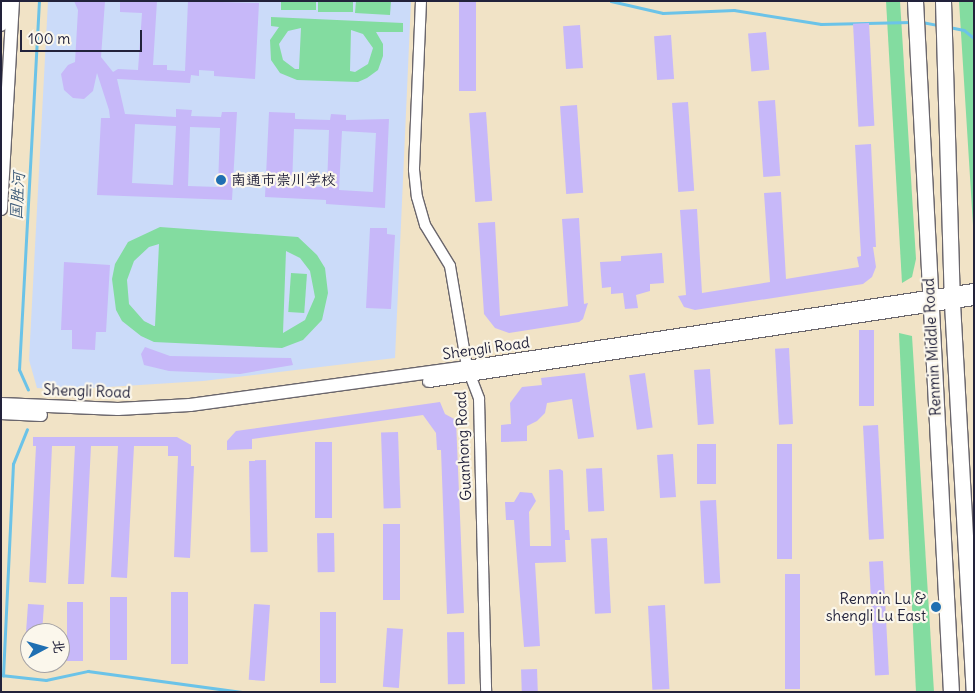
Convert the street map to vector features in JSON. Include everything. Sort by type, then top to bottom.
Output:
[{"type":"main road","name":"Renmin Middle Road","points":[[914,1],[951,692]]},
{"type":"main road","name":"Renmin Middle Road","points":[[943,1],[952,298],[974,692]]},
{"type":"street","points":[[1,25],[3,1]]},
{"type":"street","points":[[1,209],[13,1]]},
{"type":"street","name":"Guanhong Road","points":[[421,1],[414,170],[416,197],[425,225],[450,266],[470,371],[479,400],[486,692]]},
{"type":"street","name":"Shengli Road","points":[[952,298],[974,290]]},
{"type":"street","name":"Shengli Road","points":[[1,413],[144,416],[470,371],[930,301],[952,298],[974,299]]},
{"type":"street","name":"Shengli Road","points":[[1,404],[118,409],[190,405],[470,371]]},
{"type":"shaded area","name":"南通市崇川学校","points":[[48,1],[411,1],[395,358],[203,381],[61,390],[37,388],[29,360]]},
{"type":"green space","points":[[281,1],[316,1],[316,10],[281,10]]},
{"type":"green space","points":[[318,1],[353,1],[353,12],[318,12]]},
{"type":"green space","points":[[356,1],[391,1],[390,15],[355,13]]},
{"type":"green space","points":[[886,1],[900,1],[916,259],[912,277],[902,283]]},
{"type":"green space","points":[[959,1],[974,1],[974,241]]},
{"type":"green space","points":[[271,17],[403,23],[403,32],[376,32],[383,44],[383,56],[378,70],[367,78],[358,82],[297,80],[280,73],[271,60],[270,40],[279,27],[271,26]],"holes":[[[301,28],[299,69],[295,69],[283,60],[279,44],[288,31]],[[351,30],[363,34],[373,48],[368,64],[355,72],[350,71]]]},
{"type":"green space","points":[[160,227],[298,237],[317,255],[325,268],[328,293],[322,320],[303,340],[282,348],[154,342],[141,336],[122,321],[116,310],[112,279],[115,264],[128,242]],"holes":[[[159,244],[155,326],[154,326],[144,321],[129,304],[127,280],[134,261],[149,247]],[[286,251],[300,258],[310,271],[315,297],[305,320],[283,333]]]},
{"type":"green space","points":[[291,273],[307,274],[304,313],[288,312]]},
{"type":"green space","points":[[899,333],[912,336],[934,692],[916,692]]},
{"type":"building","points":[[74,1],[105,1],[101,57],[113,72],[118,69],[138,70],[142,13],[120,12],[120,1],[157,1],[153,65],[167,65],[167,70],[185,71],[188,1],[259,3],[255,79],[214,76],[214,71],[199,70],[199,76],[191,75],[190,83],[117,79],[125,114],[176,117],[176,109],[192,110],[191,116],[221,117],[222,112],[237,112],[232,200],[97,195],[101,118],[110,118],[109,110],[97,73],[93,91],[84,99],[73,98],[64,90],[61,74],[68,65],[75,62],[78,10]],"holes":[[[135,124],[176,126],[173,185],[132,183]],[[190,127],[220,128],[218,187],[188,186]]]},
{"type":"building","points":[[459,1],[476,1],[476,91],[459,91]]},
{"type":"building","points":[[869,23],[874,126],[858,127],[853,24]]},
{"type":"building","points":[[580,25],[583,68],[566,69],[563,26]]},
{"type":"building","points":[[766,32],[769,70],[751,71],[748,34]]},
{"type":"building","points":[[671,35],[674,79],[657,80],[654,36]]},
{"type":"building","points":[[775,100],[780,176],[763,177],[758,101]]},
{"type":"building","points":[[688,102],[694,191],[678,192],[672,103]]},
{"type":"building","points":[[577,105],[583,193],[566,194],[560,106]]},
{"type":"building","points":[[269,112],[295,113],[295,119],[330,120],[331,114],[346,115],[346,120],[389,119],[385,208],[326,204],[326,200],[265,197]],"holes":[[[294,129],[329,130],[327,187],[292,186]],[[342,131],[376,133],[373,192],[339,190]]]},
{"type":"building","points":[[486,112],[492,201],[475,202],[469,113]]},
{"type":"building","points":[[871,144],[876,247],[873,247],[876,267],[872,277],[863,284],[695,310],[684,307],[678,296],[686,295],[680,210],[697,209],[702,293],[770,282],[764,193],[781,192],[786,279],[859,267],[857,257],[861,256],[855,145]]},
{"type":"building","points":[[579,218],[584,304],[588,303],[583,319],[579,322],[509,333],[495,328],[484,314],[478,223],[495,222],[500,316],[568,306],[562,219]]},
{"type":"building","points":[[370,228],[387,228],[387,234],[395,235],[391,309],[366,308]]},
{"type":"building","points":[[662,253],[664,283],[650,284],[650,291],[636,295],[638,308],[625,309],[623,293],[611,294],[611,287],[602,288],[600,262],[621,261],[621,256]]},
{"type":"building","points":[[64,262],[110,265],[106,332],[96,332],[95,350],[72,349],[72,330],[61,330]]},
{"type":"building","points":[[859,330],[874,330],[874,406],[859,406]]},
{"type":"building","points":[[145,347],[170,356],[291,358],[293,365],[240,374],[169,371],[144,365],[141,354]]},
{"type":"building","points":[[789,348],[793,424],[779,425],[775,349]]},
{"type":"building","points":[[710,369],[714,424],[698,425],[694,370]]},
{"type":"building","points":[[585,373],[594,437],[578,439],[572,399],[547,403],[545,413],[537,421],[527,426],[527,441],[501,442],[501,425],[511,424],[510,403],[522,387],[542,385],[541,378]]},
{"type":"building","points":[[645,373],[653,427],[637,430],[629,375]]},
{"type":"building","points":[[440,402],[445,414],[456,420],[464,613],[447,614],[441,450],[437,450],[436,433],[423,415],[252,439],[252,449],[227,450],[227,441],[236,431]]},
{"type":"building","points":[[878,425],[884,539],[869,540],[863,426]]},
{"type":"building","points":[[398,432],[401,508],[384,509],[381,433]]},
{"type":"building","points":[[33,437],[177,437],[191,445],[191,466],[194,466],[190,558],[174,557],[178,456],[168,456],[168,446],[134,446],[127,578],[111,577],[118,446],[91,446],[84,584],[68,584],[75,446],[52,446],[46,583],[29,582],[36,446],[33,446]]},
{"type":"building","points":[[315,442],[332,442],[332,518],[315,518]]},
{"type":"building","points":[[697,444],[716,444],[716,484],[697,484]]},
{"type":"building","points":[[777,444],[792,444],[792,559],[777,559]]},
{"type":"building","points":[[673,454],[676,497],[660,498],[657,455]]},
{"type":"building","points":[[249,460],[266,460],[268,552],[251,552]]},
{"type":"building","points":[[602,468],[604,511],[588,512],[586,469]]},
{"type":"building","points":[[560,469],[563,471],[565,530],[569,530],[570,540],[565,540],[566,562],[535,563],[540,646],[524,647],[514,520],[506,520],[505,502],[514,502],[520,492],[532,493],[536,501],[529,512],[530,546],[551,546],[549,470]]},
{"type":"building","points":[[716,500],[720,583],[704,584],[700,501]]},
{"type":"building","points":[[383,524],[400,524],[400,600],[383,600]]},
{"type":"building","points":[[317,533],[334,533],[335,572],[318,572]]},
{"type":"building","points":[[607,538],[611,613],[595,614],[591,539]]},
{"type":"building","points":[[883,561],[889,675],[875,676],[869,562]]},
{"type":"building","points":[[785,574],[800,574],[800,689],[785,689]]},
{"type":"building","points":[[171,592],[188,592],[188,664],[171,664]]},
{"type":"building","points":[[110,597],[127,597],[127,660],[110,660]]},
{"type":"building","points":[[67,602],[83,602],[83,661],[70,661],[70,623],[67,623]]},
{"type":"building","points":[[28,604],[44,605],[43,623],[27,623]]},
{"type":"building","points":[[254,604],[270,605],[265,681],[249,680]]},
{"type":"building","points":[[665,605],[669,689],[652,690],[648,606]]},
{"type":"building","points":[[320,612],[336,612],[336,683],[320,683]]},
{"type":"building","points":[[387,628],[403,629],[399,688],[383,687]]},
{"type":"building","points":[[447,632],[464,632],[465,684],[448,684]]},
{"type":"building","points":[[537,669],[538,692],[522,692],[521,670]]},
{"type":"waterway","name":"国胜河","points":[[28,390],[19,370],[39,1]]},
{"type":"waterway","points":[[611,1],[663,13],[734,10],[821,24],[911,22]]},
{"type":"waterway","points":[[922,22],[938,25]]},
{"type":"waterway","points":[[949,27],[964,30],[974,38]]},
{"type":"waterway","name":"国胜河","points":[[3,676],[13,464],[27,430]]},
{"type":"waterway","points":[[1,675],[46,680],[88,671],[242,692]]},
{"type":"place","name":"南通市崇川学校","points":[[221,180]]},
{"type":"place","name":"Renmin Lu & shengli Lu East","points":[[936,607]]}]
